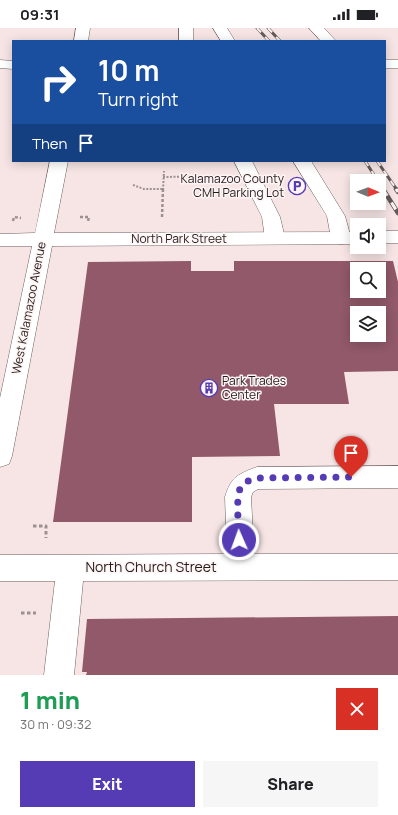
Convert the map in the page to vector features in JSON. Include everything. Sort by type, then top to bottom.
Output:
[{"type":"main road","points":[[81,40],[83,28]]},
{"type":"main road","points":[[186,28],[186,40]]},
{"type":"main road","points":[[220,28],[227,40]]},
{"type":"main road","points":[[316,28],[328,40]]},
{"type":"main road","points":[[0,64],[12,64]]},
{"type":"main road","points":[[386,64],[398,64]]},
{"type":"main road","name":"West Kalamazoo Avenue","points":[[0,456],[59,162]]},
{"type":"main road","points":[[244,162],[271,217],[275,238]]},
{"type":"main road","points":[[303,162],[349,238]]},
{"type":"main road","points":[[386,237],[398,237]]},
{"type":"main road","name":"North Park Street","points":[[0,240],[349,238]]},
{"type":"main road","points":[[241,567],[238,496],[240,488],[246,482],[257,478],[398,477]]},
{"type":"main road","name":"North Church Street","points":[[0,568],[398,567]]},
{"type":"main road","points":[[59,675],[70,568]]},
{"type":"path","points":[[162,217],[164,171]]},
{"type":"path","points":[[163,177],[231,176]]},
{"type":"path","points":[[133,186],[144,189],[163,189]]},
{"type":"path","points":[[14,217],[20,218]]},
{"type":"path","points":[[80,217],[88,217]]},
{"type":"path","points":[[33,526],[46,526],[46,538]]},
{"type":"path","points":[[21,613],[36,613]]},
{"type":"building","name":"Park Trades Center","points":[[191,261],[191,271],[234,271],[234,261],[393,261],[398,282],[398,371],[344,372],[349,404],[274,404],[280,456],[192,457],[192,522],[53,522],[88,262]]},
{"type":"building","points":[[398,616],[398,675],[86,675],[87,672],[82,672],[87,619]]},
{"type":"railway","points":[[257,28],[268,40]]},
{"type":"railway","points":[[268,28],[279,40]]},
{"type":"railway","points":[[366,162],[373,174]]},
{"type":"railway","points":[[378,162],[397,190]]},
{"type":"railway","points":[[386,194],[398,213]]},
{"type":"place","name":"Kalamazoo County CMH Parking Lot","points":[[297,186]]},
{"type":"place","name":"Park Trades Center","points":[[209,388]]},
{"type":"route","points":[[239,540],[238,496],[240,488],[246,482],[257,478],[351,477]]}]
